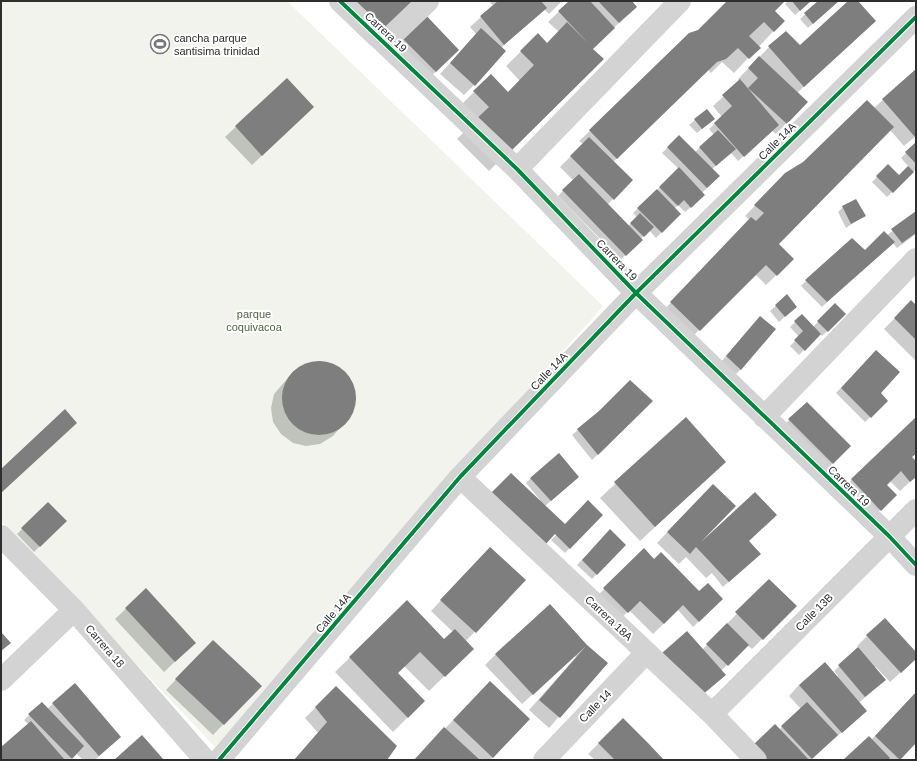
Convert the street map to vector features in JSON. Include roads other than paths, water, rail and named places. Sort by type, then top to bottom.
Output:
[{"type":"street","name":"Carrera 19","points":[[340,1],[385,42],[517,169],[636,293],[889,536],[916,565]]},
{"type":"street","points":[[385,42],[428,1]]},
{"type":"street","points":[[517,169],[680,1]]},
{"type":"street","name":"Calle 14A","points":[[219,760],[460,477],[636,293],[916,17]]},
{"type":"street","points":[[764,417],[916,259]]},
{"type":"street","name":"Carrera 18A","points":[[460,477],[712,714],[756,760]]},
{"type":"street","name":"Calle 13B","points":[[712,714],[916,510]]},
{"type":"street","name":"Carrera 18","points":[[1,536],[74,610],[205,760]]},
{"type":"street","points":[[1,680],[74,610]]},
{"type":"street","name":"Calle 14","points":[[544,760],[646,653]]},
{"type":"place","name":"cancha parque santisima trinidad","points":[[160,44]]},
{"type":"park label","name":"parque coquivacoa","points":[[254,320]]}]
